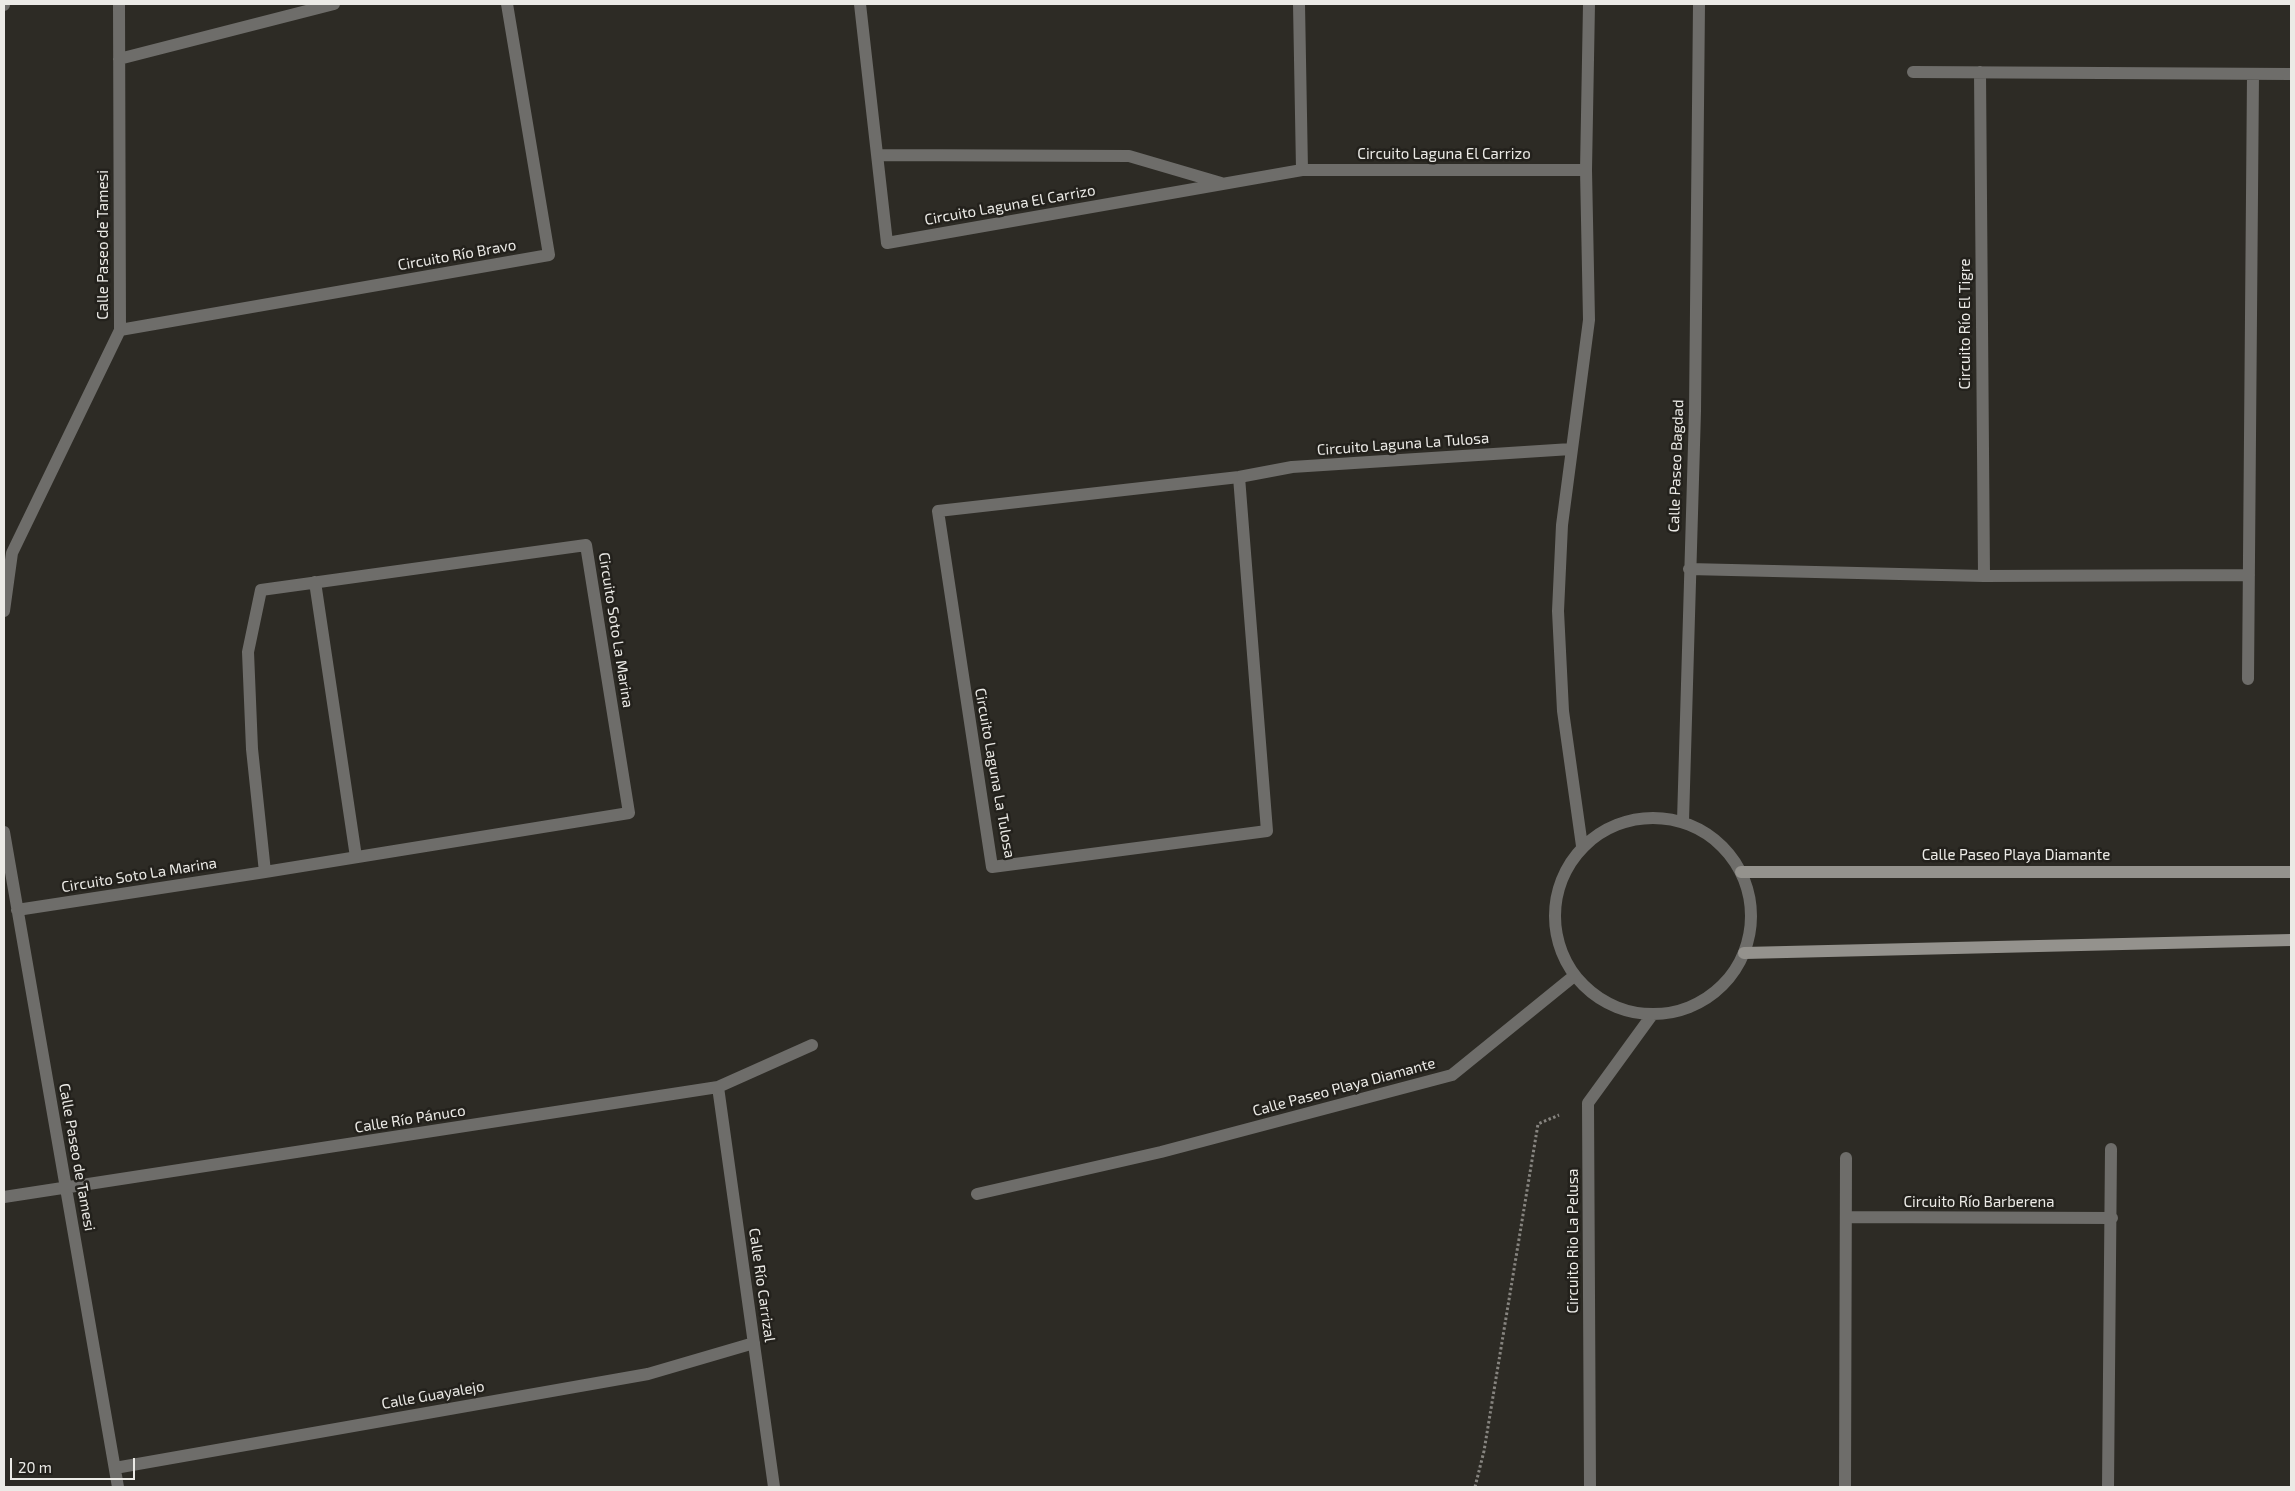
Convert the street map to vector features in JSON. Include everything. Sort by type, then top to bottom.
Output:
[{"type":"street","name":"Calle Paseo de Tamesi","points":[[4,611],[12,553],[120,330],[119,4]]},
{"type":"street","points":[[119,59],[334,4]]},
{"type":"street","name":"Circuito Río Bravo","points":[[120,330],[549,255],[507,4]]},
{"type":"street","name":"Circuito Laguna El Carrizo","points":[[860,4],[888,243],[1302,170],[1586,170]]},
{"type":"street","points":[[1299,4],[1302,170]]},
{"type":"street","points":[[1582,846],[1563,711],[1558,611],[1562,525],[1589,320],[1586,170],[1589,4]]},
{"type":"street","name":"Calle Paseo Bagdad","points":[[1683,821],[1695,411],[1699,4]]},
{"type":"street","points":[[1913,72],[2291,74]]},
{"type":"street","name":"Circuito Río El Tigre","points":[[1980,72],[1984,576]]},
{"type":"street","points":[[2248,679],[2253,74]]},
{"type":"street","name":"Circuito Laguna El Carrizo","points":[[877,155],[1129,156],[1224,184]]},
{"type":"street","name":"Circuito Laguna La Tulosa","points":[[1239,477],[1267,831],[992,867],[938,511],[1239,477],[1292,467],[1571,449]]},
{"type":"street","name":"Circuito Soto La Marina","points":[[18,910],[265,872],[629,812],[586,545],[261,590],[248,652],[252,749],[265,872]]},
{"type":"street","points":[[1689,569],[1984,576],[2249,575]]},
{"type":"street","points":[[315,582],[356,857]]},
{"type":"street","points":[[1656,817],[1683,821],[1707,833],[1726,850],[1741,872],[1750,897],[1751,925],[1744,952],[1730,978],[1708,998],[1681,1011],[1652,1015],[1622,1010],[1596,997],[1574,976],[1560,951],[1554,924],[1556,895],[1566,869],[1582,846],[1604,830],[1629,819],[1656,817]]},
{"type":"street","name":"Calle Paseo de Tamesi","points":[[4,832],[118,1487]]},
{"type":"street","name":"Calle Paseo Playa Diamante","points":[[1741,872],[2291,872]]},
{"type":"street","points":[[1744,952],[2291,940]]},
{"type":"street","name":"Calle Paseo Playa Diamante","points":[[977,1194],[1161,1152],[1452,1075],[1574,976]]},
{"type":"street","points":[[1588,1103],[1652,1015]]},
{"type":"street","name":"Calle Río Pánuco","points":[[4,1197],[718,1087],[812,1044]]},
{"type":"street","name":"Calle Río Carrizal","points":[[718,1087],[774,1487]]},
{"type":"street","name":"Circuito Rio La Pelusa","points":[[1588,1103],[1590,1487]]},
{"type":"street","points":[[2108,1487],[2112,1149]]},
{"type":"street","points":[[1845,1487],[1846,1158]]},
{"type":"street","name":"Circuito Río Barberena","points":[[1846,1217],[2112,1218]]},
{"type":"street","name":"Calle Guayalejo","points":[[115,1468],[648,1374],[754,1343]]},
{"type":"path","points":[[1474,1487],[1484,1450],[1538,1124],[1588,1103]]}]
